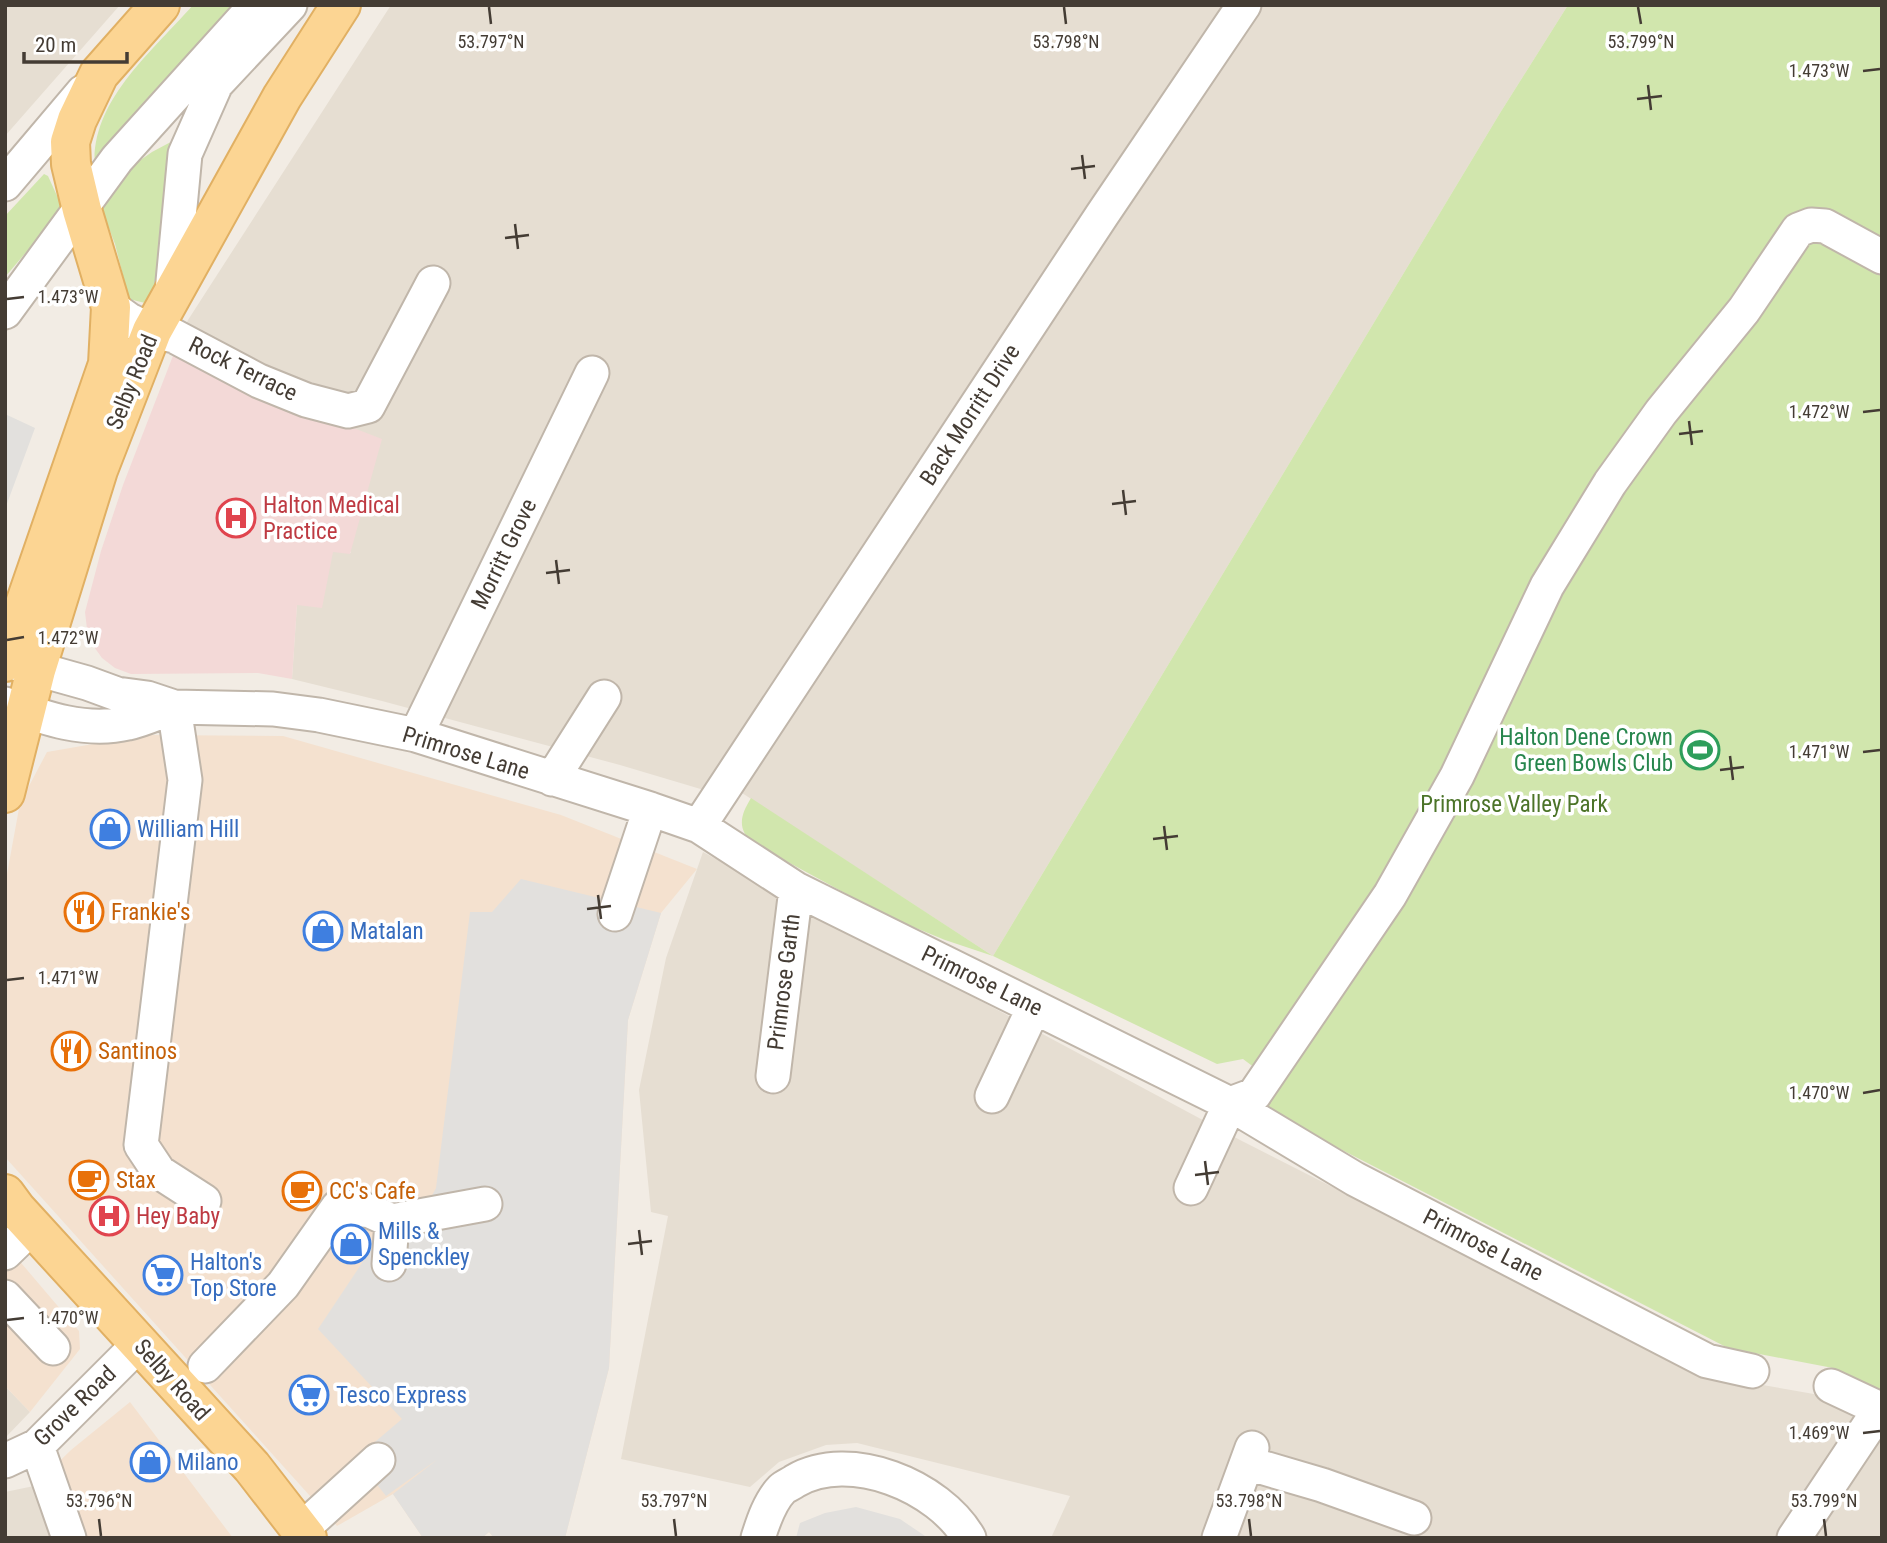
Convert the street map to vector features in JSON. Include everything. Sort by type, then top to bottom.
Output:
[{"type":"main road","name":"Selby Road","points":[[5,793],[15,708],[13,663],[108,364],[111,307],[82,210],[71,164],[70,142],[77,120],[99,74],[160,5]]},
{"type":"main road","name":"Selby Road","points":[[13,663],[98,470],[152,331],[282,97],[341,5]]},
{"type":"main road","name":"Selby Road","points":[[5,1194],[19,1240],[139,1344],[251,1467],[304,1534]]},
{"type":"street","points":[[5,312],[117,159],[256,5]]},
{"type":"street","points":[[171,297],[185,154],[216,84],[289,5]]},
{"type":"street","name":"Back Morritt Drive","points":[[699,826],[1094,227],[1244,5]]},
{"type":"street","points":[[5,184],[99,74]]},
{"type":"street","points":[[117,159],[208,102]]},
{"type":"street","points":[[1191,1188],[1230,1104],[1254,1095],[1390,895],[1457,776],[1547,586],[1610,483],[1661,412],[1744,310],[1798,230],[1811,225],[1825,226],[1882,257]]},
{"type":"street","name":"Rock Terrace","points":[[111,307],[128,320],[152,331],[174,335],[259,381],[306,400],[348,411],[368,406],[433,283]]},
{"type":"street","name":"Morritt Grove","points":[[416,735],[592,373]]},
{"type":"street","name":"Primrose Lane","points":[[13,663],[117,694],[147,698],[174,707],[274,709],[319,715],[416,735],[699,826],[796,889],[1230,1104],[1354,1179],[1707,1362],[1752,1371]]},
{"type":"street","points":[[552,779],[604,697]]},
{"type":"street","points":[[174,707],[185,780],[141,1145],[159,1172],[204,1201]]},
{"type":"street","name":"Primrose Lane","points":[[15,708],[89,727],[128,723],[174,707]]},
{"type":"street","points":[[615,914],[650,809]]},
{"type":"street","name":"Primrose Garth","points":[[773,1076],[796,889]]},
{"type":"street","points":[[992,1096],[1034,1007]]},
{"type":"street","points":[[205,1366],[283,1285],[338,1207],[370,1211],[391,1221],[485,1204]]},
{"type":"street","points":[[389,1264],[391,1221]]},
{"type":"street","points":[[5,1297],[53,1348]]},
{"type":"street","name":"Grove Road","points":[[5,1461],[37,1446],[139,1344]]},
{"type":"street","points":[[1794,1538],[1880,1409],[1831,1386]]},
{"type":"street","points":[[37,1446],[69,1538]]},
{"type":"street","points":[[1219,1538],[1249,1455],[1413,1518]]},
{"type":"street","points":[[304,1534],[378,1460]]},
{"type":"street","points":[[758,1538],[766,1516],[782,1489],[807,1474],[838,1468],[895,1478],[932,1498],[965,1530],[969,1538]]},
{"type":"shaded area","points":[[5,5],[120,5],[5,136]]},
{"type":"shaded area","points":[[391,5],[1568,5],[1500,113],[993,956],[722,780],[714,793],[620,765],[292,679],[297,604],[333,551],[351,553],[286,402],[176,348],[188,320]]},
{"type":"shaded area","name":"Halton Medical Practice","points":[[176,348],[286,402],[382,439],[350,554],[333,552],[322,608],[297,605],[292,679],[258,673],[131,674],[115,668],[102,658],[92,644],[85,612],[101,551],[123,485]]},
{"type":"shaded area","points":[[5,414],[35,428],[5,509]]},
{"type":"shaded area","points":[[145,735],[283,736],[561,815],[697,869],[661,913],[628,1020],[609,1368],[565,1538],[494,1538],[489,1532],[482,1538],[423,1538],[393,1494],[337,1526],[5,1157],[5,885],[20,803],[47,752]]},
{"type":"shaded area","points":[[703,852],[1240,1140],[1700,1374],[1831,1397],[1882,1417],[1882,1538],[1051,1538],[1070,1496],[857,1443],[826,1445],[779,1462],[750,1487],[621,1459],[668,1216],[651,1212],[639,1090],[666,958]]},
{"type":"shaded area","points":[[521,879],[661,913],[628,1020],[609,1368],[565,1538],[494,1538],[489,1532],[482,1538],[423,1538],[393,1494],[438,1459],[386,1496],[356,1458],[402,1419],[318,1329],[366,1257],[390,1190],[427,1205],[436,1188],[470,912],[492,912]]},
{"type":"shaded area","points":[[5,1244],[79,1331],[80,1349],[30,1412],[5,1386]]},
{"type":"shaded area","points":[[5,1386],[30,1412],[5,1438]]},
{"type":"shaded area","points":[[130,1402],[233,1538],[53,1538],[34,1486],[71,1450]]},
{"type":"shaded area","points":[[34,1486],[53,1538],[5,1538],[5,1492]]},
{"type":"shaded area","points":[[856,1507],[900,1519],[928,1538],[796,1538],[800,1523],[825,1513]]},
{"type":"green space","points":[[193,5],[250,5],[96,176],[95,151],[100,127],[110,104],[124,82]]},
{"type":"green space","name":"Primrose Valley Park","points":[[1568,5],[1882,5],[1882,1397],[1833,1368],[1728,1348],[1266,1111],[1264,1094],[1271,1080],[1243,1059],[1217,1064],[993,956],[1500,113]]},
{"type":"green space","points":[[182,136],[165,268],[153,305],[129,299],[115,244],[99,202],[132,166]]},
{"type":"green space","points":[[44,174],[48,176],[63,209],[5,277],[5,216]]},
{"type":"green space","points":[[751,798],[993,956],[889,917],[753,843],[742,827],[744,811]]},
{"type":"place","name":"Halton Medical Practice","points":[[236,518]]},
{"type":"place","name":"Halton Dene Crown Green Bowls Club","points":[[1700,750]]},
{"type":"place","name":"William Hill","points":[[110,829]]},
{"type":"place","name":"Frankie's","points":[[84,912]]},
{"type":"place","name":"Matalan","points":[[323,931]]},
{"type":"place","name":"Santinos","points":[[71,1051]]},
{"type":"place","name":"Stax","points":[[89,1180]]},
{"type":"place","name":"CC's Cafe","points":[[302,1191]]},
{"type":"place","name":"Hey Baby","points":[[109,1216]]},
{"type":"place","name":"Mills & Spenckley","points":[[351,1244]]},
{"type":"place","name":"Halton's Top Store","points":[[163,1275]]},
{"type":"place","name":"Tesco Express","points":[[309,1395]]},
{"type":"place","name":"Milano","points":[[150,1462]]}]
